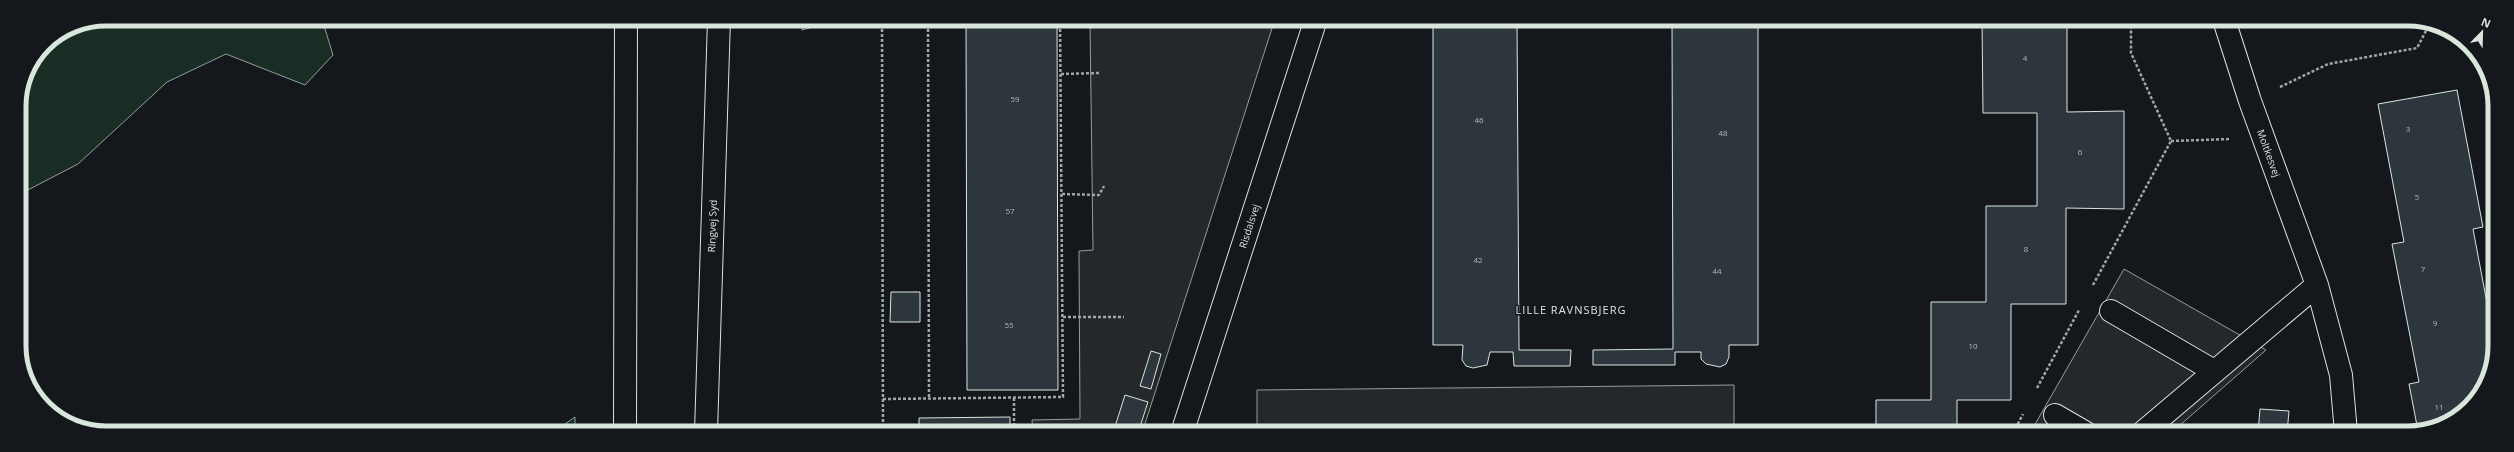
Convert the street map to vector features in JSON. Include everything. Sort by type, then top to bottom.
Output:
[{"type":"street","points":[[625,426],[626,26]]},
{"type":"street","name":"Ringvej Syd","points":[[706,426],[719,26]]},
{"type":"street","name":"Risdalsvej","points":[[1184,426],[1314,26]]},
{"type":"street","name":"Moltkesvej","points":[[2226,26],[2250,101],[2317,285],[2340,375],[2345,426]]},
{"type":"street","points":[[2150,426],[2317,285]]},
{"type":"street","points":[[2111,311],[2214,371]]},
{"type":"street","points":[[2055,415],[2074,426]]},
{"type":"path","points":[[882,26],[883,426]]},
{"type":"path","points":[[928,26],[929,398]]},
{"type":"path","points":[[883,399],[1063,397],[1060,26]]},
{"type":"path","points":[[2131,26],[2131,53],[2171,141]]},
{"type":"path","points":[[2250,101],[2328,64],[2417,48],[2427,29]]},
{"type":"path","points":[[1061,74],[1100,73]]},
{"type":"path","points":[[2171,141],[2264,139]]},
{"type":"path","points":[[2090,291],[2171,141]]},
{"type":"path","points":[[1062,194],[1099,195],[1104,186]]},
{"type":"path","points":[[2034,393],[2082,304]]},
{"type":"path","points":[[1062,317],[1124,317]]},
{"type":"path","points":[[1014,398],[1014,426]]},
{"type":"path","points":[[2017,426],[2024,413]]},
{"type":"green space","points":[[101,26],[324,26],[333,55],[305,85],[226,54],[167,82],[78,164],[26,191],[26,106],[30,80],[39,62],[49,49],[62,39],[80,30]]},
{"type":"green space","points":[[802,26],[816,26],[802,30]]},
{"type":"green space","points":[[575,417],[575,426],[562,426]]},
{"type":"shaded area","points":[[1090,26],[1273,26],[1144,426],[1032,426],[1032,420],[1080,419],[1079,251],[1093,250]]},
{"type":"shaded area","points":[[2124,269],[2266,350],[2179,426],[2034,426]]},
{"type":"shaded area","points":[[1734,385],[1734,426],[1257,426],[1257,390]]},
{"type":"building","points":[[966,26],[1057,26],[1058,390],[967,390]]},
{"type":"building","points":[[1433,26],[1517,26],[1519,350],[1571,350],[1570,366],[1514,366],[1513,352],[1490,352],[1487,365],[1473,368],[1466,366],[1462,360],[1463,345],[1433,345]]},
{"type":"building","points":[[1672,26],[1758,26],[1758,345],[1729,345],[1729,357],[1726,364],[1720,367],[1706,364],[1701,359],[1701,352],[1675,352],[1675,365],[1593,365],[1593,350],[1673,349]]},
{"type":"building","points":[[1982,26],[2067,26],[2067,112],[2124,111],[2124,209],[2066,208],[2066,304],[2011,304],[2011,400],[1957,400],[1957,426],[1876,426],[1876,400],[1931,400],[1931,302],[1986,302],[1986,206],[2037,206],[2037,113],[1983,113]]},
{"type":"building","points":[[2457,90],[2483,227],[2473,229],[2488,308],[2488,346],[2484,372],[2475,390],[2461,406],[2439,420],[2417,425],[2409,384],[2419,382],[2392,244],[2404,242],[2378,104]]},
{"type":"building","points":[[891,292],[920,292],[920,322],[890,322]]},
{"type":"building","points":[[1151,351],[1161,354],[1151,389],[1140,386]]},
{"type":"building","points":[[1125,395],[1148,402],[1140,426],[1115,426]]},
{"type":"building","points":[[2260,409],[2289,411],[2288,426],[2259,426]]},
{"type":"building","points":[[1010,417],[1010,426],[919,426],[919,418]]},
{"type":"district","name":"LILLE RAVNSBJERG","points":[[1571,310]]}]
